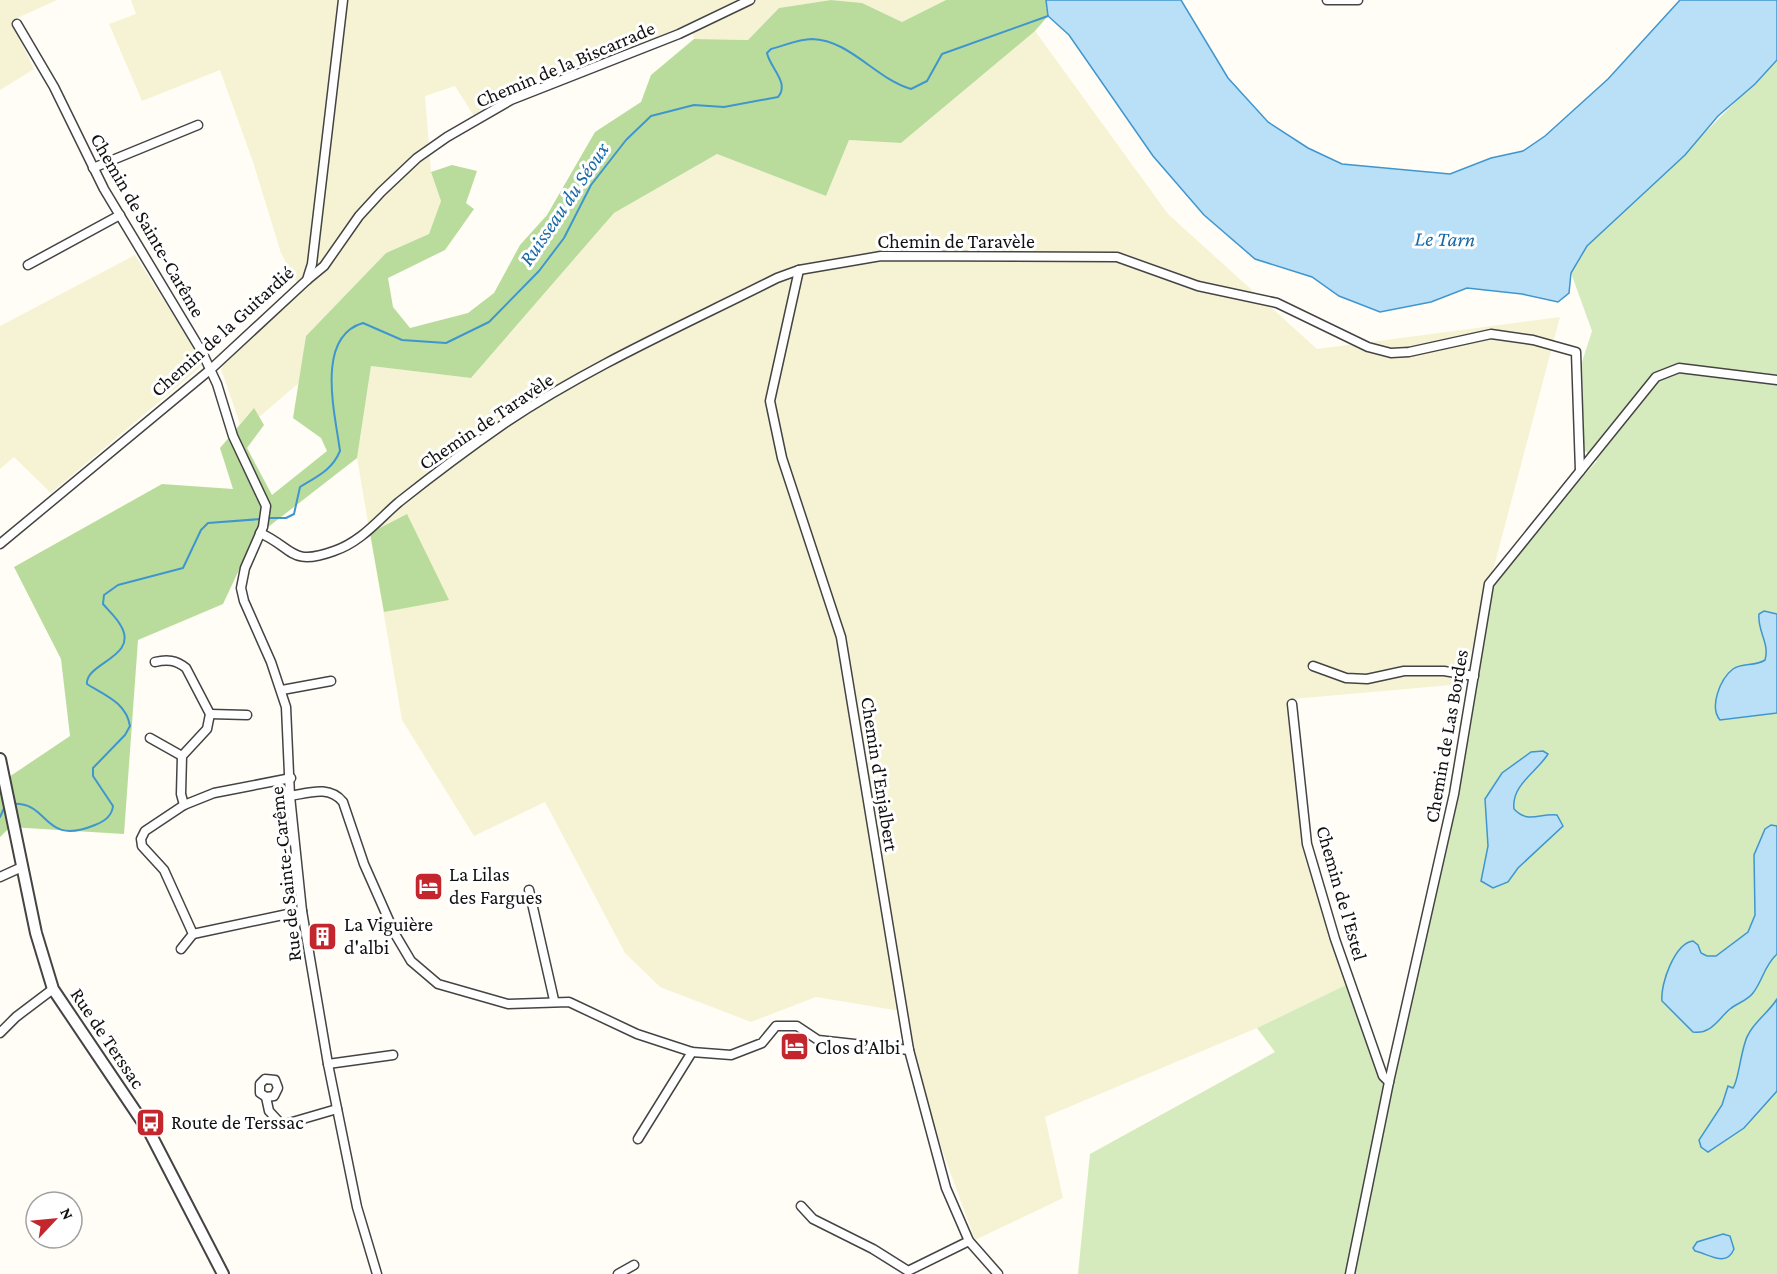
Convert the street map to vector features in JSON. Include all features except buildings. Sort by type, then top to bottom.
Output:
[{"type":"street","name":"Chemin de la Guitardié","points":[[0,544],[211,369],[307,280],[312,264],[343,0]]},
{"type":"street","name":"Chemin de la Biscarrade","points":[[307,280],[324,266],[359,216],[381,192],[417,158],[447,137],[495,107],[679,34],[750,0]]},
{"type":"street","points":[[1327,0],[1358,0]]},
{"type":"street","name":"Chemin de Sainte-Carême","points":[[17,24],[54,87],[93,168],[211,369],[233,436],[261,491],[266,512]]},
{"type":"street","points":[[93,168],[198,125]]},
{"type":"street","points":[[28,266],[120,215]]},
{"type":"street","name":"Chemin de Taravèle","points":[[262,530],[288,552],[302,558],[336,551],[363,536],[401,501],[525,410],[596,369],[799,270],[881,256],[1117,257],[1198,286],[1277,303],[1368,347],[1391,353],[1409,352],[1491,334],[1533,340],[1576,352],[1580,471]]},
{"type":"street","name":"Chemin d'Enjalbert","points":[[799,270],[770,400],[782,458],[841,637],[909,1050],[946,1188],[969,1241],[998,1274]]},
{"type":"street","name":"Chemin de Las Bordes","points":[[1350,1274],[1389,1082],[1454,794],[1489,584],[1656,377],[1679,368],[1777,380]]},
{"type":"street","name":"Rue de Sainte-Carême","points":[[266,512],[262,530],[245,568],[242,588],[244,601],[282,690],[289,731],[290,796],[303,912],[337,1110],[357,1207],[377,1274]]},
{"type":"street","points":[[155,662],[165,660],[179,663],[186,668],[210,714],[207,729],[182,756],[181,794],[184,805]]},
{"type":"street","points":[[1313,666],[1346,678],[1367,679],[1404,671],[1444,671],[1474,676]]},
{"type":"street","points":[[282,690],[331,681]]},
{"type":"street","name":"Chemin de l'Estel","points":[[1292,704],[1307,844],[1335,939],[1383,1076],[1389,1082]]},
{"type":"street","points":[[210,714],[248,715]]},
{"type":"street","points":[[150,738],[182,756]]},
{"type":"street","name":"Rue de Terssac","points":[[0,759],[36,933],[53,989],[150,1133],[224,1274]]},
{"type":"street","points":[[193,934],[164,870],[145,852],[141,839],[149,826],[184,805],[214,793],[291,778]]},
{"type":"street","points":[[290,796],[327,791],[338,795],[343,802],[364,864],[395,934],[411,961],[429,977],[446,987],[508,1004],[554,1000],[569,1002],[638,1034],[692,1052],[731,1055],[762,1043],[776,1026],[797,1026],[818,1040],[909,1050]]},
{"type":"street","points":[[0,877],[22,867]]},
{"type":"street","points":[[529,890],[554,1000]]},
{"type":"street","points":[[181,949],[193,934],[303,912]]},
{"type":"street","points":[[0,1033],[15,1017],[53,989]]},
{"type":"street","points":[[638,1139],[692,1052]]},
{"type":"street","points":[[328,1064],[393,1055]]},
{"type":"street","points":[[266,1098],[269,1111],[282,1125],[337,1110]]},
{"type":"street","points":[[801,1206],[813,1219],[873,1249],[908,1271],[969,1241]]},
{"type":"street","points":[[618,1274],[634,1265]]},
{"type":"shaded area","points":[[0,0],[57,0],[11,21],[34,69],[0,90]]},
{"type":"shaded area","points":[[131,0],[831,0],[779,8],[748,40],[694,39],[690,23],[485,107],[474,116],[455,86],[425,96],[431,172],[441,201],[429,234],[386,253],[306,336],[301,381],[259,417],[253,409],[240,424],[221,369],[229,357],[301,291],[281,253],[253,162],[220,70],[142,101],[109,24],[136,14]]},
{"type":"shaded area","points":[[831,0],[946,0],[902,22],[862,3]]},
{"type":"shaded area","points":[[1035,31],[1168,214],[1317,349],[1560,317],[1463,684],[1293,699],[1304,840],[1350,983],[1257,1028],[1045,1117],[1063,1198],[975,1240],[941,1147],[900,1011],[816,997],[751,1022],[660,987],[625,953],[545,802],[474,836],[402,720],[357,458],[371,366],[471,378],[614,213],[717,154],[826,196],[849,140],[901,143]]},
{"type":"shaded area","points":[[135,255],[204,364],[51,493],[14,457],[0,469],[0,326]]},
{"type":"green space","points":[[831,0],[862,3],[902,22],[946,0],[1046,0],[1048,16],[1035,31],[901,143],[849,140],[826,196],[717,154],[614,213],[471,378],[371,366],[357,458],[254,538],[223,604],[138,640],[124,834],[10,827],[0,837],[0,783],[70,736],[61,659],[14,567],[162,484],[233,489],[220,448],[254,408],[264,425],[247,448],[272,495],[327,451],[321,438],[293,418],[306,336],[386,253],[429,234],[441,201],[431,172],[452,165],[477,171],[466,203],[474,209],[445,250],[388,278],[393,307],[410,328],[468,313],[494,293],[520,245],[547,215],[595,132],[641,102],[651,75],[694,39],[748,40],[779,8]]},
{"type":"green space","points":[[1777,60],[1777,1274],[1078,1274],[1090,1154],[1275,1052],[1257,1028],[1350,983],[1389,1081],[1454,794],[1489,584],[1521,543],[1597,461],[1584,450],[1582,362],[1592,331],[1571,273],[1587,246],[1648,190]]},
{"type":"green space","points":[[407,514],[449,600],[384,612],[370,533]]},
{"type":"water","name":"Le Tarn","points":[[1046,0],[1181,0],[1228,78],[1268,122],[1308,148],[1342,164],[1450,174],[1491,158],[1523,151],[1545,136],[1608,79],[1680,0],[1777,0],[1777,60],[1755,84],[1718,116],[1685,155],[1587,246],[1571,273],[1569,293],[1558,302],[1522,294],[1467,288],[1431,302],[1380,312],[1339,296],[1312,277],[1255,259],[1204,215],[1153,156],[1069,35],[1048,16]]},
{"type":"water","points":[[1764,611],[1777,614],[1777,713],[1720,720],[1716,701],[1724,679],[1737,667],[1765,660],[1766,648],[1759,620],[1759,614]]},
{"type":"water","points":[[1543,751],[1548,754],[1516,793],[1514,809],[1529,817],[1557,815],[1563,826],[1518,868],[1508,882],[1493,888],[1481,881],[1488,846],[1485,799],[1502,773],[1531,752]]},
{"type":"water","points":[[1771,825],[1777,826],[1777,954],[1769,963],[1751,996],[1730,1009],[1709,1029],[1693,1032],[1662,1001],[1666,975],[1675,956],[1686,943],[1693,941],[1698,945],[1701,953],[1716,956],[1748,932],[1755,915],[1754,855],[1765,829]]},
{"type":"water","points":[[1777,999],[1777,1091],[1744,1128],[1708,1152],[1701,1147],[1699,1140],[1722,1105],[1728,1086],[1733,1088],[1735,1084],[1748,1035]]},
{"type":"water","points":[[1723,1234],[1730,1236],[1734,1249],[1726,1258],[1711,1257],[1693,1248],[1697,1242]]},
{"type":"waterway","name":"Ruisseau du Séoux","points":[[267,518],[286,518],[294,514],[300,487],[329,468],[337,458],[340,451],[332,397],[333,360],[338,344],[348,331],[363,323],[402,340],[446,343],[489,322],[539,271],[564,238],[591,185],[626,140],[651,116],[694,105],[724,107],[778,97],[781,92],[781,81],[767,53],[771,49],[807,39],[826,41],[839,46],[886,77],[911,89],[927,81],[942,54],[1048,16]]},
{"type":"waterway","name":"Ruisseau du Séoux","points":[[12,804],[25,805],[34,809],[55,827],[65,831],[95,825],[109,816],[113,806],[93,776],[93,768],[125,735],[130,726],[128,718],[119,705],[87,684],[94,670],[118,652],[125,637],[121,626],[103,604],[104,595],[118,585],[183,568],[201,530],[208,523],[261,519]]},
{"type":"waterway","name":"Ruisseau du Séoux","points":[[0,817],[6,804]]},
{"type":"place","name":"La Lilas des Fargues","points":[[428,886]]},
{"type":"place","name":"La Viguière d'albi","points":[[323,936]]},
{"type":"place","name":"Clos d’Albi","points":[[794,1047]]},
{"type":"place","name":"Route de Terssac","points":[[150,1122]]}]
